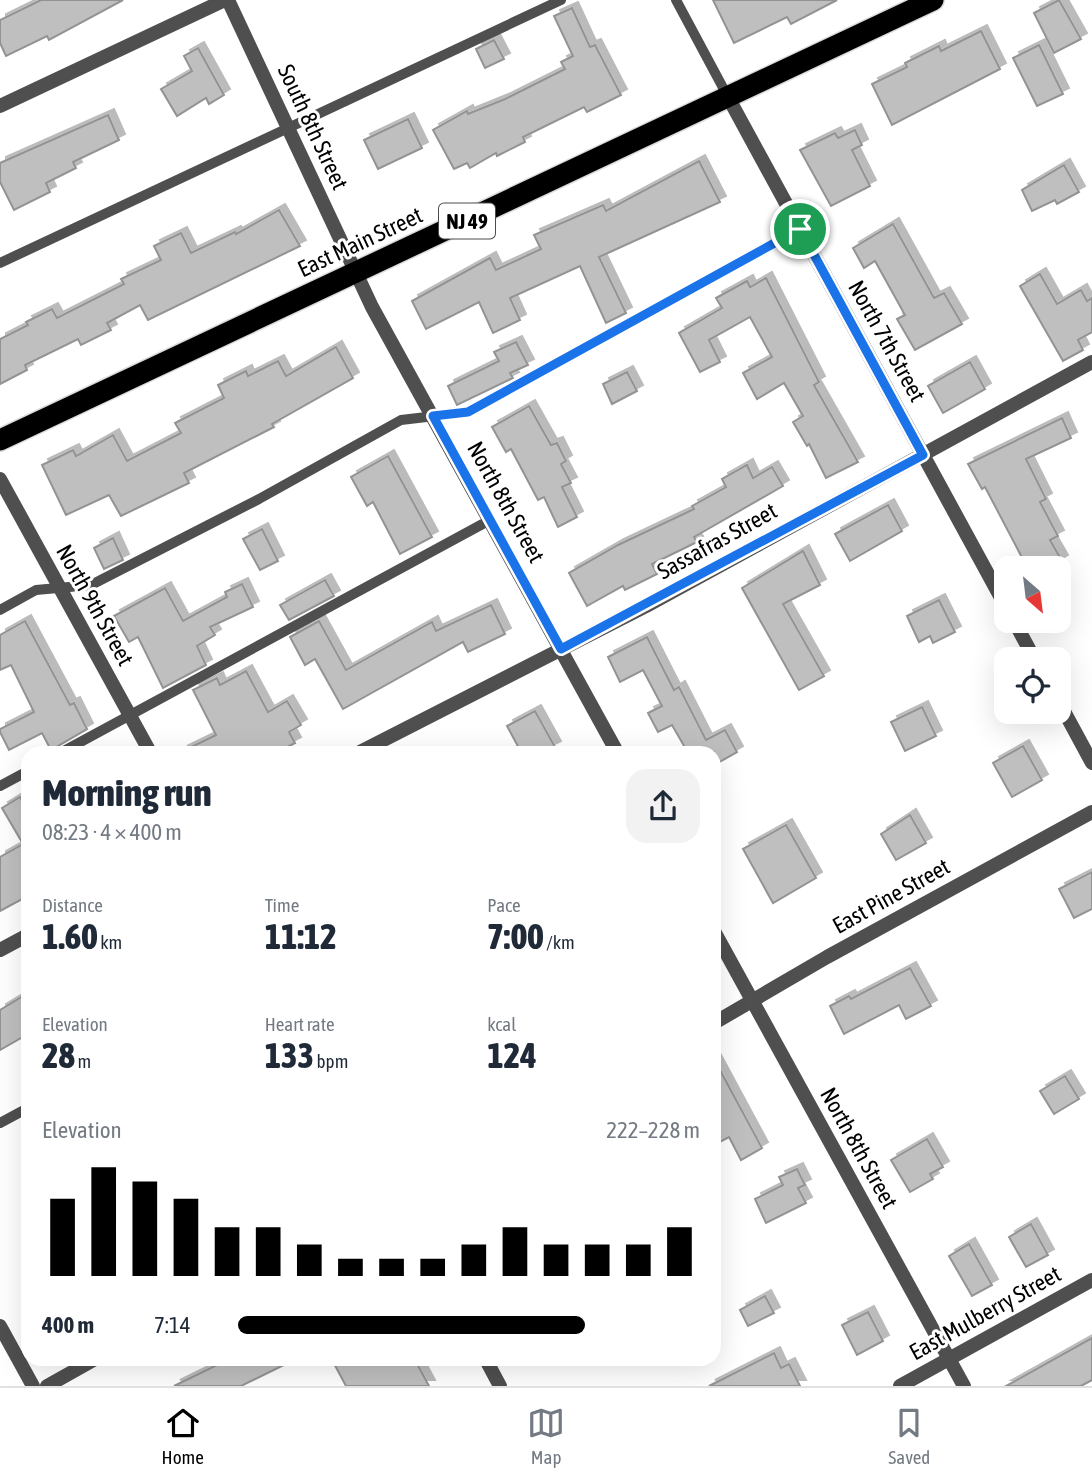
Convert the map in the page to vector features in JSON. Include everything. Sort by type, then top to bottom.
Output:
[{"type":"highway","name":"East Main Street","points":[[0,440],[933,0]]},
{"type":"street","points":[[0,106],[227,0]]},
{"type":"street","name":"South 8th Street","points":[[227,0],[356,273]]},
{"type":"street","name":"North 7th Street","points":[[728,97],[994,585]]},
{"type":"street","name":"North 8th Street","points":[[356,273],[614,746]]},
{"type":"street","name":"Sassafras Street","points":[[372,746],[561,649],[1092,362]]},
{"type":"street","name":"North 9th Street","points":[[0,479],[147,746]]},
{"type":"street","points":[[1071,724],[1092,763]]},
{"type":"street","name":"East Pine Street","points":[[721,1019],[1092,812]]},
{"type":"street","points":[[0,950],[21,938]]},
{"type":"street","name":"North 8th Street","points":[[721,944],[964,1386]]},
{"type":"street","name":"East Mulberry Street","points":[[900,1386],[1092,1280]]},
{"type":"street","points":[[0,1326],[21,1364]]},
{"type":"street","points":[[22,1366],[33,1386]]},
{"type":"street","points":[[47,1386],[83,1366]]},
{"type":"street","points":[[489,1366],[500,1386]]},
{"type":"lane","points":[[0,262],[561,0]]},
{"type":"lane","points":[[676,0],[728,97]]},
{"type":"lane","points":[[0,610],[36,590],[91,585],[259,499],[401,420],[468,412],[800,229]]},
{"type":"lane","points":[[73,746],[490,520]]},
{"type":"lane","points":[[0,786],[21,775]]},
{"type":"lane","points":[[0,1123],[21,1112]]},
{"type":"building","points":[[41,0],[123,0],[49,40],[47,36],[6,56],[0,43],[0,20]]},
{"type":"building","points":[[713,0],[837,0],[791,24],[787,17],[734,43]]},
{"type":"building","points":[[1059,0],[1081,39],[1054,53],[1034,13]]},
{"type":"building","points":[[572,8],[590,47],[595,45],[621,95],[587,112],[584,107],[523,137],[525,142],[497,156],[496,153],[470,168],[467,163],[454,169],[433,130],[467,111],[468,114],[505,99],[565,69],[561,62],[573,56],[554,16]]},
{"type":"building","points":[[981,31],[1000,69],[892,125],[872,84],[907,67],[905,63],[939,46],[941,51]]},
{"type":"building","points":[[494,40],[504,59],[485,68],[476,49]]},
{"type":"building","points":[[1039,45],[1063,94],[1037,106],[1013,58]]},
{"type":"building","points":[[198,48],[224,95],[209,104],[206,98],[177,116],[161,89],[192,71],[184,56]]},
{"type":"building","points":[[108,115],[119,140],[73,162],[76,168],[46,183],[50,192],[14,210],[0,182],[0,163]]},
{"type":"building","points":[[408,119],[422,148],[378,169],[364,140]]},
{"type":"building","points":[[855,130],[862,145],[852,150],[870,186],[831,206],[800,150],[835,133],[838,138]]},
{"type":"building","points":[[699,161],[720,202],[599,257],[626,313],[606,323],[580,266],[510,298],[520,320],[493,333],[479,302],[426,329],[412,301],[490,258],[496,270],[541,249],[534,235],[603,205],[606,211]]},
{"type":"building","points":[[1064,165],[1079,192],[1057,204],[1055,200],[1032,211],[1022,190]]},
{"type":"building","points":[[279,210],[300,246],[148,320],[140,305],[107,323],[111,330],[81,345],[78,339],[25,365],[27,370],[0,384],[0,339],[28,325],[26,322],[52,309],[57,318],[124,284],[121,279],[161,260],[154,246],[181,233],[191,253],[235,232],[236,234]]},
{"type":"building","points":[[893,224],[934,298],[944,293],[962,324],[915,350],[897,319],[905,315],[875,261],[864,268],[853,248]]},
{"type":"building","points":[[1040,274],[1057,304],[1081,290],[1087,301],[1092,298],[1092,332],[1078,340],[1083,350],[1063,361],[1020,286]]},
{"type":"building","points":[[766,278],[819,382],[814,385],[858,462],[826,478],[809,444],[807,446],[793,422],[803,416],[784,383],[757,399],[743,373],[772,357],[750,317],[709,340],[720,362],[700,372],[679,333],[722,308],[716,298],[747,281],[750,287]]},
{"type":"building","points":[[516,342],[528,365],[510,373],[513,378],[457,405],[448,386],[499,361],[494,352]]},
{"type":"building","points":[[336,347],[353,378],[272,424],[274,427],[184,473],[189,483],[121,516],[109,495],[66,515],[42,465],[73,450],[76,456],[113,435],[127,461],[181,433],[175,423],[224,398],[218,385],[246,371],[248,376],[278,361],[286,376]]},
{"type":"building","points":[[970,362],[985,389],[943,413],[928,386]]},
{"type":"building","points":[[627,372],[637,391],[612,404],[603,384]]},
{"type":"building","points":[[529,406],[551,445],[557,443],[566,461],[561,464],[571,483],[562,487],[577,517],[558,527],[544,497],[538,500],[511,449],[506,452],[492,427]]},
{"type":"building","points":[[1062,418],[1071,438],[1026,459],[1046,499],[1040,502],[1058,536],[1050,540],[1059,556],[1021,556],[985,487],[982,489],[968,464]]},
{"type":"building","points":[[388,456],[432,537],[400,554],[373,502],[367,506],[351,477]]},
{"type":"building","points":[[747,465],[753,478],[772,467],[783,486],[694,537],[697,542],[652,564],[657,574],[625,590],[623,586],[587,606],[569,573],[618,545],[694,509],[692,506],[726,487],[722,479]]},
{"type":"building","points":[[888,505],[902,531],[850,561],[835,534]]},
{"type":"building","points":[[262,529],[278,561],[260,570],[243,539]]},
{"type":"building","points":[[113,538],[123,560],[104,569],[94,548]]},
{"type":"building","points":[[803,551],[820,585],[783,604],[824,676],[799,690],[742,588]]},
{"type":"building","points":[[325,580],[334,596],[289,620],[280,605]]},
{"type":"building","points":[[242,584],[253,607],[210,627],[215,635],[197,646],[206,665],[163,688],[138,637],[129,642],[114,616],[165,588],[183,621],[227,597],[225,592]]},
{"type":"building","points":[[939,600],[955,632],[933,643],[930,636],[919,642],[907,616]]},
{"type":"building","points":[[491,605],[505,634],[468,652],[463,642],[343,709],[315,659],[305,665],[290,637],[319,621],[346,670],[432,622],[436,631]]},
{"type":"building","points":[[25,621],[70,705],[74,703],[87,729],[58,746],[49,746],[42,733],[9,750],[0,729],[34,712],[11,665],[0,670],[0,635]]},
{"type":"building","points":[[647,637],[674,690],[679,687],[706,740],[725,730],[737,752],[721,761],[721,746],[684,746],[672,725],[658,732],[648,713],[662,706],[643,670],[620,682],[608,657]]},
{"type":"building","points":[[246,671],[268,712],[287,701],[301,725],[289,732],[295,743],[289,746],[193,746],[216,735],[193,690],[217,678],[220,685]]},
{"type":"building","points":[[922,707],[936,736],[905,751],[891,722]]},
{"type":"building","points":[[535,711],[554,746],[518,746],[507,726]]},
{"type":"building","points":[[1023,746],[1042,780],[1012,797],[993,763]]},
{"type":"building","points":[[20,797],[21,841],[2,808]]},
{"type":"building","points":[[910,815],[926,843],[896,860],[881,834]]},
{"type":"building","points":[[786,825],[816,878],[773,903],[743,849]]},
{"type":"building","points":[[21,845],[21,900],[0,911],[0,857]]},
{"type":"building","points":[[1092,872],[1092,909],[1074,918],[1059,889]]},
{"type":"building","points":[[910,968],[931,1006],[906,1019],[899,1005],[844,1034],[830,1006],[849,996],[851,999]]},
{"type":"building","points":[[21,997],[21,1038],[0,1050],[0,1010]]},
{"type":"building","points":[[721,1072],[762,1148],[741,1160],[729,1137],[721,1141]]},
{"type":"building","points":[[1065,1076],[1079,1099],[1054,1114],[1040,1091]]},
{"type":"building","points":[[927,1139],[943,1167],[930,1174],[933,1179],[910,1192],[891,1160]]},
{"type":"building","points":[[797,1169],[805,1185],[798,1188],[806,1203],[766,1223],[755,1199],[783,1185],[779,1177]]},
{"type":"building","points":[[1031,1224],[1048,1255],[1026,1267],[1009,1237]]},
{"type":"building","points":[[969,1244],[992,1285],[972,1296],[949,1256]]},
{"type":"building","points":[[765,1296],[774,1313],[748,1326],[740,1310]]},
{"type":"building","points":[[868,1312],[883,1341],[857,1355],[842,1325]]},
{"type":"building","points":[[1092,1338],[1092,1380],[1081,1386],[1006,1386]]},
{"type":"building","points":[[774,1353],[781,1368],[789,1364],[800,1386],[709,1386]]},
{"type":"building","points":[[215,1366],[282,1366],[241,1386],[174,1386]]},
{"type":"building","points":[[335,1366],[418,1366],[429,1386],[346,1386]]},
{"type":"route","points":[[800,229],[923,455],[646,606],[561,649],[433,416],[468,412],[800,229]]}]
